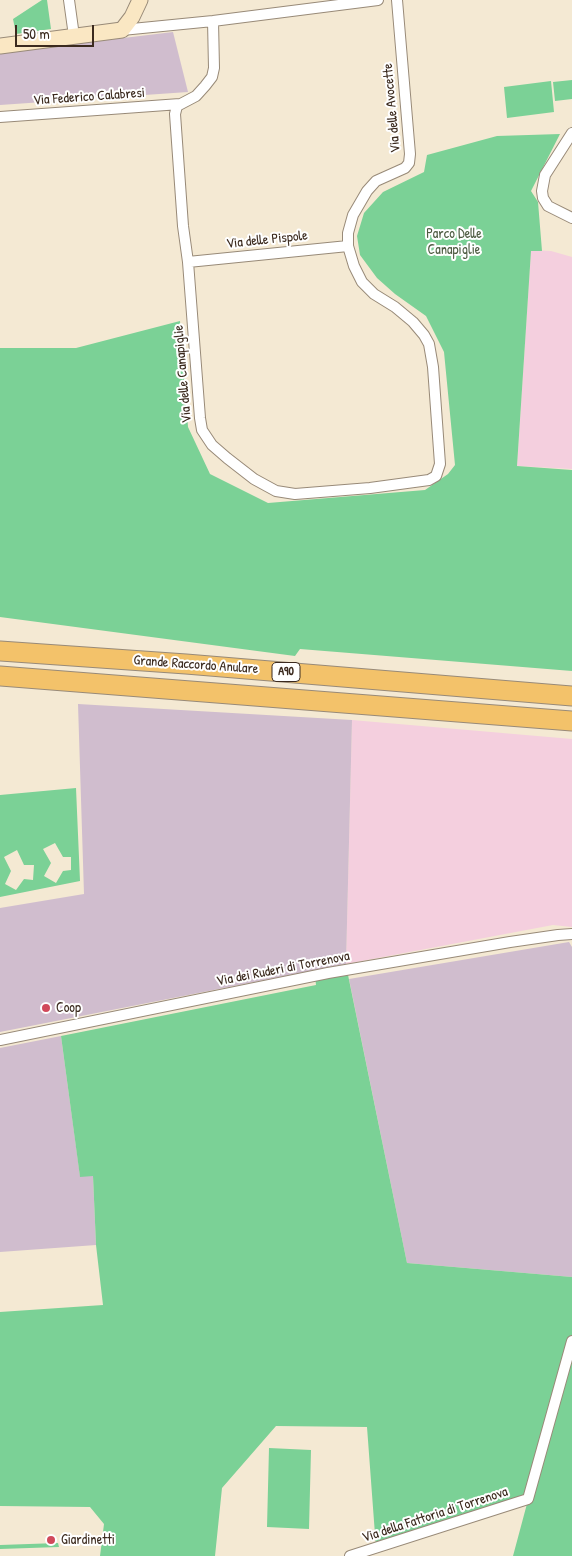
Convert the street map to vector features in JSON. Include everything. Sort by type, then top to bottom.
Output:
[{"type":"highway","points":[[0,637],[72,656]]},
{"type":"highway","name":"Grande Raccordo Anulare","points":[[0,651],[186,664],[572,696]]},
{"type":"highway","name":"Grande Raccordo Anulare","points":[[0,676],[572,720]]},
{"type":"highway","points":[[0,686],[78,692],[97,690],[114,685]]},
{"type":"street","points":[[69,0],[74,36]]},
{"type":"street","points":[[122,30],[132,17],[140,0]]},
{"type":"street","points":[[0,46],[378,0]]},
{"type":"street","name":"Via delle Avocette","points":[[348,246],[348,233],[355,208],[367,191],[376,181],[405,168],[409,163],[410,154],[397,0]]},
{"type":"street","points":[[180,104],[196,96],[212,77],[214,68],[212,21]]},
{"type":"street","name":"Via delle Canapiglie","points":[[180,104],[176,107],[175,115],[183,226],[188,262],[202,430],[219,452],[261,484],[276,491],[295,494],[370,488],[429,480],[436,476],[438,471],[440,459],[434,368],[429,344],[424,334],[412,322],[374,294],[362,282],[354,266],[348,246]]},
{"type":"street","name":"Via Federico Calabresi","points":[[0,117],[180,104]]},
{"type":"street","points":[[572,133],[545,175],[542,186],[543,198],[548,206],[572,218]]},
{"type":"street","name":"Via delle Pispole","points":[[188,262],[348,246]]},
{"type":"street","name":"Via dei Ruderi di Torrenova","points":[[0,1040],[328,973],[510,942],[571,935]]},
{"type":"street","name":"Via della Fattoria di Torrenova","points":[[350,1556],[528,1500],[572,1341]]},
{"type":"shaded area","points":[[173,32],[188,92],[0,105],[0,53]]},
{"type":"shaded area","points":[[531,250],[551,251],[572,257],[572,469],[517,466]]},
{"type":"shaded area","points":[[78,704],[352,720],[346,964],[0,1032],[0,908],[84,894]]},
{"type":"shaded area","points":[[352,720],[572,739],[572,927],[553,925],[346,964]]},
{"type":"shaded area","points":[[569,942],[572,947],[572,1277],[407,1263],[349,979]]},
{"type":"shaded area","points":[[61,1036],[80,1176],[93,1176],[96,1245],[0,1252],[0,1048]]},
{"type":"green space","points":[[42,0],[47,0],[51,29],[16,34],[13,19]]},
{"type":"green space","points":[[572,80],[572,99],[555,101],[553,82]]},
{"type":"green space","points":[[551,81],[554,112],[507,118],[504,87]]},
{"type":"green space","name":"Parco Delle Canapiglie","points":[[560,134],[531,191],[538,202],[542,251],[531,251],[517,466],[572,470],[572,671],[300,649],[295,656],[0,617],[0,348],[76,348],[180,321],[188,427],[210,474],[268,503],[425,490],[448,474],[455,465],[444,352],[426,316],[395,294],[377,278],[360,255],[357,236],[364,213],[383,192],[424,172],[427,155],[497,136]]},
{"type":"green space","points":[[76,788],[80,881],[0,897],[0,795]],"holes":[[[55,843],[63,857],[71,857],[71,870],[63,871],[56,883],[44,876],[51,863],[43,849]],[[17,850],[24,865],[34,865],[33,880],[24,879],[16,890],[5,884],[11,871],[4,857]]]},
{"type":"green space","points":[[347,970],[407,1263],[572,1277],[572,1556],[513,1556],[528,1500],[376,1548],[367,1427],[276,1426],[222,1488],[215,1556],[100,1556],[104,1524],[90,1507],[0,1506],[0,1312],[103,1305],[96,1245],[93,1176],[80,1177],[61,1036],[316,985],[315,976]]},
{"type":"green space","points":[[269,1448],[311,1450],[309,1529],[267,1527]]},
{"type":"green space","points":[[58,1543],[59,1547],[0,1549],[0,1545]]},
{"type":"place","name":"Coop","points":[[46,1008]]},
{"type":"place","name":"Giardinetti","points":[[51,1540]]}]
